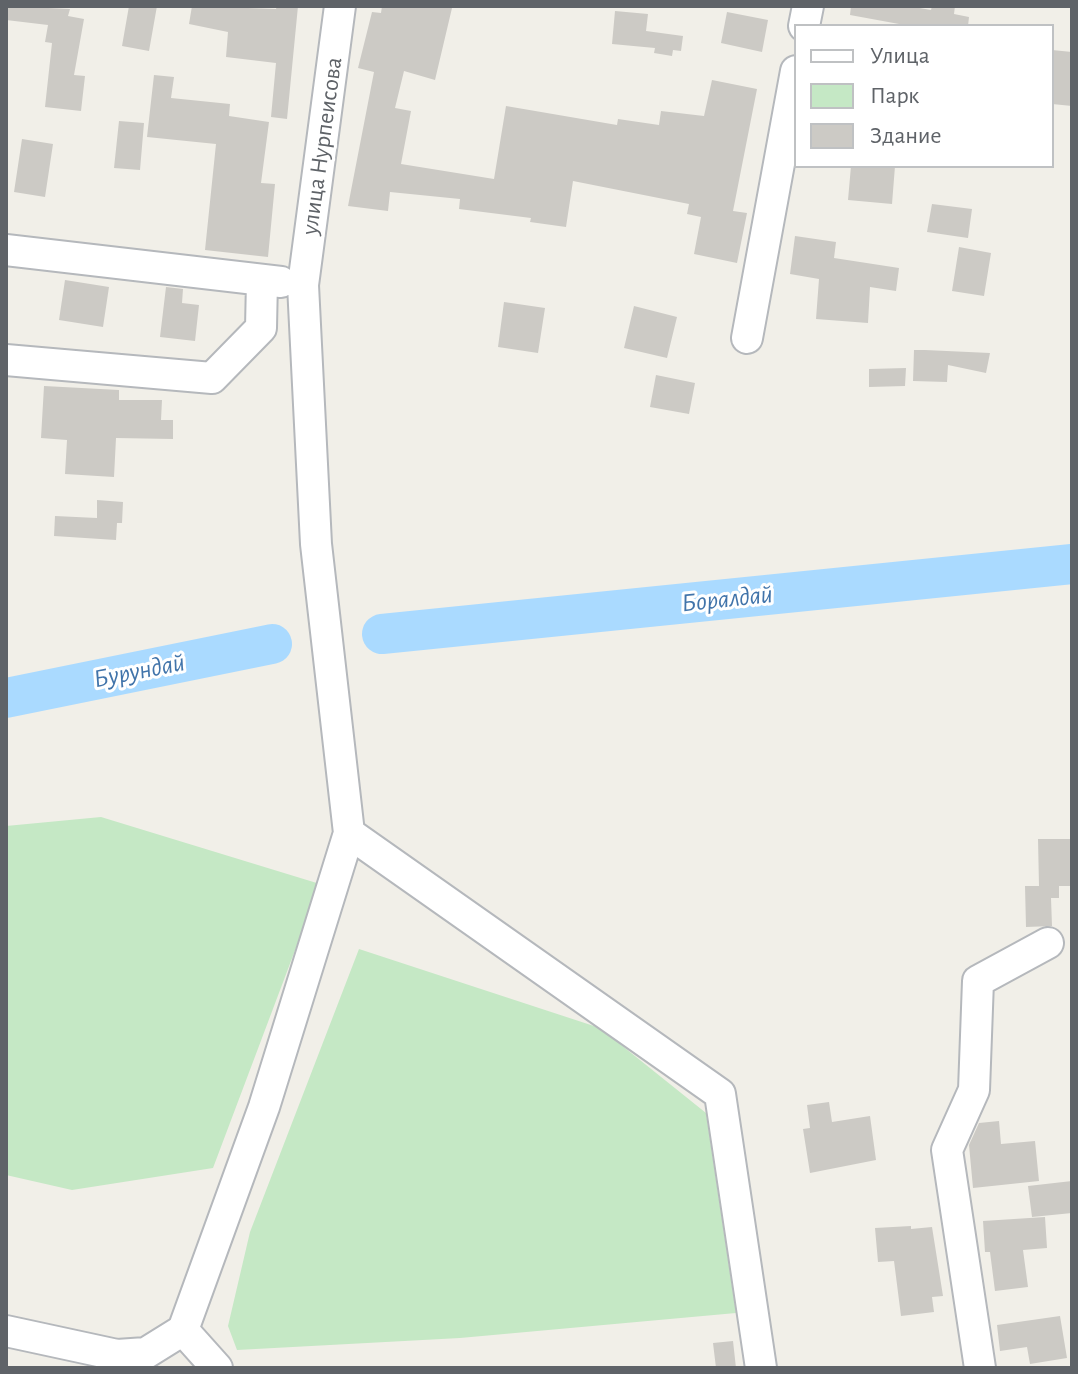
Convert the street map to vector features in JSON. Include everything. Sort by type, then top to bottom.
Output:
[{"type":"street","name":"улица Нурпеисова","points":[[340,6],[303,285],[316,544],[349,833]]},
{"type":"street","points":[[747,338],[794,82]]},
{"type":"street","points":[[6,250],[303,285]]},
{"type":"street","points":[[6,360],[212,378],[261,328],[262,280]]},
{"type":"street","points":[[6,1331],[117,1355],[146,1353],[183,1330],[264,1107],[349,833],[720,1094],[761,1368]]},
{"type":"street","points":[[980,1368],[947,1150],[974,1090],[978,981],[1048,943]]},
{"type":"street","points":[[183,1330],[217,1368]]},
{"type":"green space","points":[[101,817],[320,884],[213,1168],[72,1190],[6,1175],[6,826]]},
{"type":"green space","points":[[359,949],[600,1028],[706,1113],[736,1313],[460,1338],[237,1350],[228,1326],[250,1232]]},
{"type":"building","points":[[6,6],[70,9],[68,16],[84,19],[74,75],[85,76],[81,111],[45,107],[52,43],[45,42],[48,25],[6,20]]},
{"type":"building","points":[[129,6],[157,6],[149,51],[122,46]]},
{"type":"building","points":[[192,6],[276,9],[277,6],[298,6],[287,119],[271,117],[276,63],[226,57],[228,32],[189,24]]},
{"type":"building","points":[[382,6],[452,8],[435,80],[404,71],[395,108],[411,111],[401,164],[494,179],[506,106],[617,125],[618,119],[659,125],[661,111],[704,116],[712,80],[757,89],[733,211],[747,213],[737,263],[694,254],[701,217],[687,214],[689,204],[573,181],[566,227],[530,222],[531,218],[459,209],[460,199],[390,192],[388,211],[348,206],[374,72],[358,68],[372,12],[381,13]]},
{"type":"building","points":[[851,6],[908,6],[931,10],[932,6],[955,6],[954,14],[969,17],[968,24],[899,24],[850,15]]},
{"type":"building","points":[[615,11],[648,14],[646,31],[683,36],[681,51],[673,50],[672,56],[654,53],[655,48],[612,44]]},
{"type":"building","points":[[727,12],[768,20],[762,52],[721,43]]},
{"type":"building","points":[[1054,50],[1072,52],[1072,106],[1054,104]]},
{"type":"building","points":[[154,75],[174,77],[171,98],[230,104],[229,116],[269,122],[261,183],[275,184],[268,257],[205,250],[216,144],[147,137]]},
{"type":"building","points":[[119,121],[144,123],[140,170],[114,168]]},
{"type":"building","points":[[22,139],[53,144],[45,197],[14,192]]},
{"type":"building","points":[[851,168],[895,168],[892,204],[848,200]]},
{"type":"building","points":[[932,204],[972,209],[968,238],[927,232]]},
{"type":"building","points":[[795,236],[836,242],[834,258],[899,268],[896,291],[870,287],[868,323],[816,319],[819,279],[790,274]]},
{"type":"building","points":[[959,247],[991,253],[984,296],[952,291]]},
{"type":"building","points":[[65,280],[109,287],[103,327],[59,320]]},
{"type":"building","points":[[166,287],[183,289],[182,303],[199,305],[195,341],[160,337]]},
{"type":"building","points":[[504,302],[545,308],[538,353],[498,347]]},
{"type":"building","points":[[634,306],[677,317],[667,358],[624,348]]},
{"type":"building","points":[[914,350],[990,353],[986,373],[948,365],[947,382],[913,381]]},
{"type":"building","points":[[906,368],[905,386],[869,387],[869,369]]},
{"type":"building","points":[[656,375],[695,383],[689,414],[650,407]]},
{"type":"building","points":[[44,386],[119,390],[119,400],[162,400],[161,420],[173,420],[173,439],[116,438],[114,477],[65,474],[67,440],[41,438]]},
{"type":"building","points":[[97,500],[123,502],[122,523],[117,523],[116,540],[54,536],[55,516],[97,518]]},
{"type":"building","points":[[1038,839],[1072,839],[1072,886],[1059,886],[1059,898],[1051,898],[1052,926],[1026,927],[1025,886],[1039,886]]},
{"type":"building","points":[[829,1102],[832,1122],[870,1116],[876,1160],[810,1173],[803,1129],[810,1128],[807,1105]]},
{"type":"building","points":[[999,1121],[1001,1144],[1035,1141],[1039,1181],[973,1188],[969,1145],[979,1123]]},
{"type":"building","points":[[1072,1181],[1072,1213],[1032,1217],[1028,1186]]},
{"type":"building","points":[[1045,1217],[1047,1248],[1023,1250],[1028,1287],[995,1291],[990,1252],[985,1252],[983,1221]]},
{"type":"building","points":[[911,1226],[911,1229],[932,1227],[943,1296],[932,1297],[934,1312],[901,1316],[894,1261],[878,1262],[875,1228]]},
{"type":"building","points":[[1060,1316],[1067,1358],[1030,1364],[1027,1347],[1000,1351],[997,1325]]},
{"type":"building","points":[[733,1341],[736,1368],[716,1368],[713,1343]]},
{"type":"waterway","name":"Боралдай","points":[[382,634],[1072,564]]},
{"type":"waterway","name":"Бурундай","points":[[6,698],[272,644]]}]
